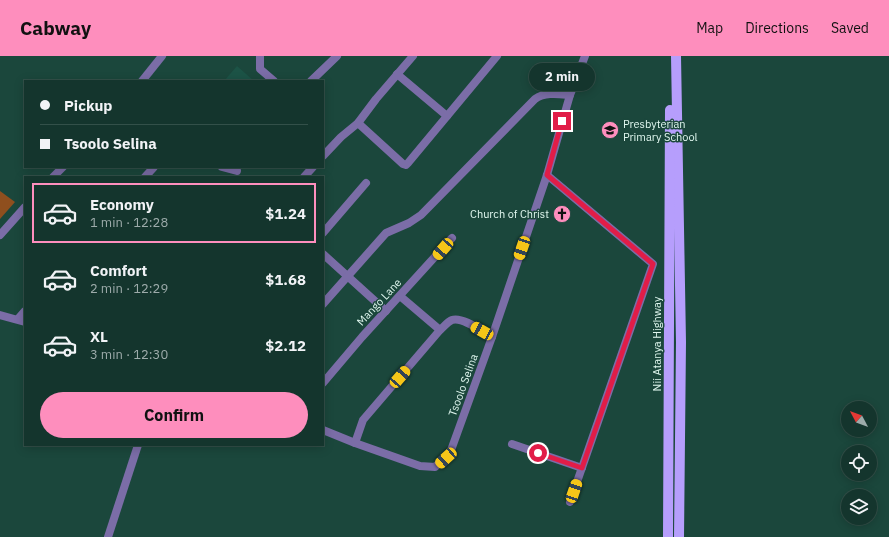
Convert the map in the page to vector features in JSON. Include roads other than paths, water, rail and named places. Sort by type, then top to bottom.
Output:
[{"type":"main road","name":"Nii Atanya Highway","points":[[668,537],[670,56]]},
{"type":"main road","points":[[676,56],[681,342],[679,537]]},
{"type":"street","points":[[143,80],[162,56]]},
{"type":"street","points":[[260,56],[260,69],[273,80]]},
{"type":"street","points":[[312,80],[337,56]]},
{"type":"street","points":[[324,155],[341,137],[358,123],[413,56]]},
{"type":"street","points":[[358,123],[403,164],[406,164],[497,56]]},
{"type":"street","name":"Tsoolo Selina","points":[[324,430],[420,466],[435,467],[450,453],[492,337],[547,175],[570,95],[585,56]]},
{"type":"street","points":[[397,74],[447,116]]},
{"type":"street","points":[[324,303],[386,233],[409,223],[421,215],[535,99],[548,94],[570,95]]},
{"type":"street","points":[[54,176],[61,168]]},
{"type":"street","points":[[146,176],[153,168]]},
{"type":"street","points":[[225,168],[237,172]]},
{"type":"street","points":[[305,176],[312,168]]},
{"type":"street","points":[[547,175],[653,264],[570,502]]},
{"type":"street","points":[[324,232],[366,183]]},
{"type":"street","points":[[0,235],[24,208]]},
{"type":"street","name":"Mango Lane","points":[[324,382],[452,238]]},
{"type":"street","points":[[324,255],[386,311]]},
{"type":"street","points":[[400,296],[440,330]]},
{"type":"street","points":[[0,315],[21,321]]},
{"type":"street","points":[[355,443],[363,420],[440,330],[450,321],[458,319],[462,320],[492,337]]},
{"type":"street","points":[[512,444],[582,468]]},
{"type":"street","points":[[108,537],[138,446]]},
{"type":"place","name":"Presbyterian Primary School","points":[[610,130]]},
{"type":"place","name":"Church of Christ","points":[[562,214]]}]
